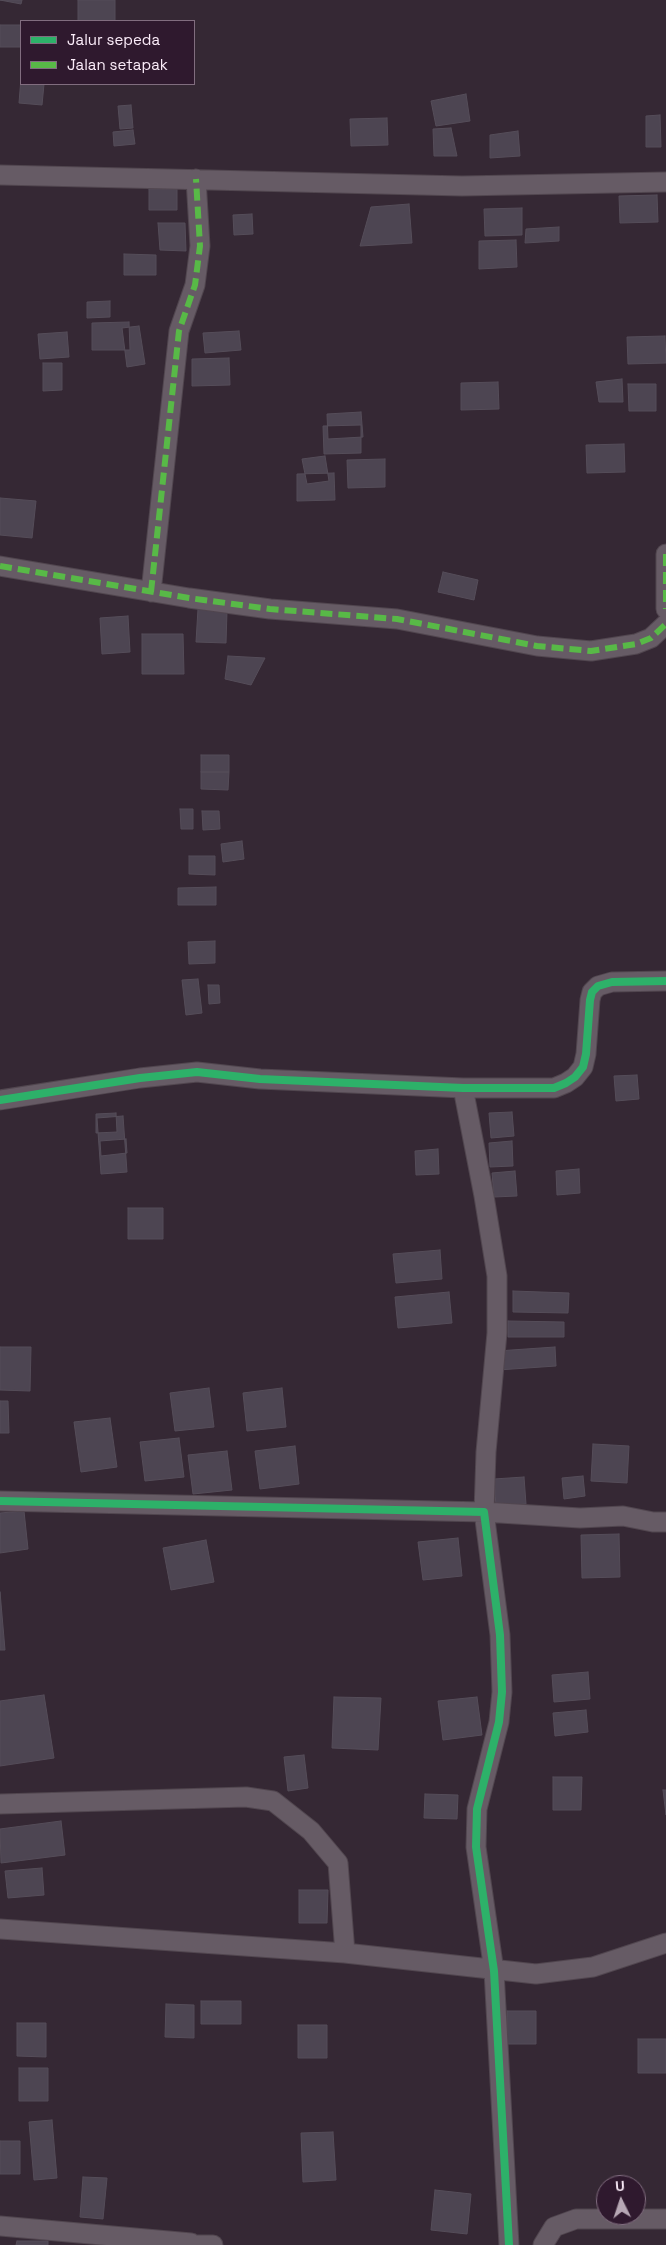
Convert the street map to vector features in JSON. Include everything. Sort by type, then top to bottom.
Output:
[{"type":"street","points":[[0,175],[196,178],[462,186],[666,182]]},
{"type":"street","points":[[151,592],[179,331],[195,284],[200,246],[196,178]]},
{"type":"street","points":[[666,554],[666,609]]},
{"type":"street","points":[[0,566],[151,592],[270,609],[397,620],[537,646],[591,651],[636,644],[651,638],[666,624]]},
{"type":"street","points":[[0,1100],[140,1078],[197,1072],[260,1079],[463,1088],[554,1088],[566,1084],[576,1077],[583,1067],[586,1054],[590,1000],[592,992],[598,986],[612,982],[666,981]]},
{"type":"street","points":[[463,1088],[497,1276],[497,1333],[486,1452],[484,1512],[500,1635],[502,1692],[499,1722],[477,1809],[476,1848],[494,1971],[510,2245]]},
{"type":"street","points":[[0,1501],[484,1512],[580,1518],[623,1516],[653,1522],[666,1522]]},
{"type":"street","points":[[0,1804],[246,1797],[273,1801],[311,1831],[338,1863],[344,1953]]},
{"type":"street","points":[[0,1929],[344,1953],[494,1971],[536,1974],[593,1967],[666,1943]]},
{"type":"street","points":[[543,2245],[554,2227],[576,2219],[666,2219]]},
{"type":"street","points":[[0,2226],[213,2245]]},
{"type":"building","points":[[0,0],[22,0],[21,4]]},
{"type":"building","points":[[78,0],[115,0],[115,20],[78,20]]},
{"type":"building","points":[[0,25],[20,25],[20,47],[0,47]]},
{"type":"building","points":[[20,85],[44,85],[42,105],[19,103]]},
{"type":"building","points":[[466,94],[470,121],[436,126],[431,101]]},
{"type":"building","points":[[131,105],[133,128],[120,129],[118,106]]},
{"type":"building","points":[[660,115],[661,147],[646,147],[646,116]]},
{"type":"building","points":[[387,118],[388,145],[351,146],[350,119]]},
{"type":"building","points":[[451,128],[457,156],[434,156],[433,129]]},
{"type":"building","points":[[133,130],[135,144],[114,146],[113,132]]},
{"type":"building","points":[[518,131],[520,156],[490,158],[490,135]]},
{"type":"building","points":[[149,189],[177,189],[177,210],[149,210]]},
{"type":"building","points":[[657,195],[658,222],[620,223],[619,196]]},
{"type":"building","points":[[409,204],[412,243],[360,246],[371,207]]},
{"type":"building","points":[[522,208],[522,235],[485,236],[484,209]]},
{"type":"building","points":[[252,214],[253,234],[234,235],[233,215]]},
{"type":"building","points":[[158,223],[185,223],[186,251],[160,250]]},
{"type":"building","points":[[559,227],[559,241],[525,243],[526,229]]},
{"type":"building","points":[[516,240],[517,267],[479,269],[479,241]]},
{"type":"building","points":[[124,254],[156,255],[156,275],[124,275]]},
{"type":"building","points":[[110,301],[110,317],[87,318],[87,302]]},
{"type":"building","points":[[129,322],[130,350],[92,350],[92,323]]},
{"type":"building","points":[[139,326],[145,364],[127,367],[122,328]]},
{"type":"building","points":[[239,331],[241,350],[205,353],[203,333]]},
{"type":"building","points":[[67,332],[69,357],[40,359],[38,334]]},
{"type":"building","points":[[665,336],[666,363],[628,364],[627,337]]},
{"type":"building","points":[[229,358],[230,385],[192,386],[192,359]]},
{"type":"building","points":[[43,363],[62,363],[62,390],[43,391]]},
{"type":"building","points":[[622,379],[623,402],[599,402],[596,382]]},
{"type":"building","points":[[498,382],[499,409],[461,410],[461,383]]},
{"type":"building","points":[[628,384],[656,384],[656,411],[629,411]]},
{"type":"building","points":[[361,412],[363,437],[328,439],[327,414]]},
{"type":"building","points":[[361,425],[361,453],[324,454],[323,426]]},
{"type":"building","points":[[624,444],[625,472],[587,473],[586,445]]},
{"type":"building","points":[[325,456],[329,481],[307,484],[302,459]]},
{"type":"building","points":[[385,459],[385,487],[348,488],[347,460]]},
{"type":"building","points":[[334,473],[335,500],[297,501],[297,474]]},
{"type":"building","points":[[0,498],[36,501],[32,538],[0,535]]},
{"type":"building","points":[[443,572],[478,580],[474,600],[438,592]]},
{"type":"building","points":[[198,609],[227,611],[226,643],[196,642]]},
{"type":"building","points":[[128,616],[130,652],[102,654],[100,618]]},
{"type":"building","points":[[142,634],[183,634],[184,674],[142,674]]},
{"type":"building","points":[[228,656],[265,658],[251,685],[225,679]]},
{"type":"building","points":[[201,755],[229,755],[229,772],[201,772]]},
{"type":"building","points":[[201,772],[229,772],[228,790],[201,789]]},
{"type":"building","points":[[180,809],[193,809],[193,829],[181,829]]},
{"type":"building","points":[[202,811],[219,811],[220,829],[203,830]]},
{"type":"building","points":[[242,841],[244,859],[223,862],[221,844]]},
{"type":"building","points":[[189,856],[215,856],[215,875],[189,874]]},
{"type":"building","points":[[216,887],[216,905],[178,905],[178,888]]},
{"type":"building","points":[[215,941],[215,963],[189,964],[188,942]]},
{"type":"building","points":[[198,979],[202,1013],[186,1015],[182,980]]},
{"type":"building","points":[[208,985],[219,985],[220,1003],[209,1004]]},
{"type":"building","points":[[637,1075],[639,1099],[616,1101],[614,1076]]},
{"type":"building","points":[[512,1112],[514,1136],[491,1138],[489,1113]]},
{"type":"building","points":[[116,1113],[117,1132],[96,1133],[96,1114]]},
{"type":"building","points":[[123,1116],[127,1172],[101,1174],[97,1118]]},
{"type":"building","points":[[126,1139],[127,1153],[101,1156],[100,1141]]},
{"type":"building","points":[[512,1141],[513,1166],[490,1167],[489,1143]]},
{"type":"building","points":[[438,1149],[439,1174],[416,1175],[415,1151]]},
{"type":"building","points":[[579,1169],[580,1193],[557,1195],[556,1171]]},
{"type":"building","points":[[515,1171],[517,1196],[494,1197],[492,1173]]},
{"type":"building","points":[[128,1208],[163,1208],[163,1239],[128,1239]]},
{"type":"building","points":[[440,1250],[442,1279],[396,1283],[393,1254]]},
{"type":"building","points":[[513,1291],[569,1293],[568,1313],[513,1312]]},
{"type":"building","points":[[449,1292],[452,1323],[398,1328],[395,1297]]},
{"type":"building","points":[[508,1321],[564,1322],[564,1337],[508,1337]]},
{"type":"building","points":[[0,1347],[31,1347],[30,1391],[0,1390]]},
{"type":"building","points":[[555,1347],[556,1366],[498,1370],[497,1351]]},
{"type":"building","points":[[209,1388],[214,1427],[175,1431],[170,1393]]},
{"type":"building","points":[[282,1388],[286,1427],[247,1431],[243,1393]]},
{"type":"building","points":[[0,1401],[8,1401],[9,1433],[0,1433]]},
{"type":"building","points":[[110,1418],[117,1467],[81,1472],[74,1422]]},
{"type":"building","points":[[179,1438],[184,1477],[145,1481],[140,1442]]},
{"type":"building","points":[[593,1444],[629,1446],[627,1483],[591,1481]]},
{"type":"building","points":[[295,1446],[299,1484],[260,1489],[255,1451]]},
{"type":"building","points":[[227,1451],[232,1490],[193,1494],[188,1455]]},
{"type":"building","points":[[583,1476],[585,1496],[564,1499],[562,1478]]},
{"type":"building","points":[[524,1477],[526,1504],[496,1506],[494,1479]]},
{"type":"building","points":[[24,1511],[28,1549],[0,1553],[0,1513]]},
{"type":"building","points":[[619,1534],[620,1577],[582,1578],[581,1535]]},
{"type":"building","points":[[458,1538],[462,1576],[423,1580],[418,1542]]},
{"type":"building","points":[[206,1540],[214,1582],[171,1590],[163,1548]]},
{"type":"building","points":[[0,1592],[5,1650],[0,1650]]},
{"type":"building","points":[[588,1672],[590,1699],[554,1702],[552,1675]]},
{"type":"building","points":[[44,1695],[54,1758],[0,1766],[0,1701]]},
{"type":"building","points":[[334,1697],[381,1698],[378,1750],[332,1748]]},
{"type":"building","points":[[477,1697],[482,1735],[443,1740],[438,1701]]},
{"type":"building","points":[[586,1710],[588,1732],[555,1736],[553,1713]]},
{"type":"building","points":[[304,1755],[308,1788],[288,1791],[284,1757]]},
{"type":"building","points":[[553,1777],[582,1777],[581,1810],[553,1810]]},
{"type":"building","points":[[663,1790],[666,1790],[666,1815]]},
{"type":"building","points":[[425,1794],[458,1795],[457,1819],[424,1818]]},
{"type":"building","points":[[61,1821],[65,1855],[1,1863],[0,1829]]},
{"type":"building","points":[[42,1868],[44,1895],[8,1898],[5,1871]]},
{"type":"building","points":[[299,1890],[328,1890],[327,1923],[299,1923]]},
{"type":"building","points":[[201,2001],[241,2001],[241,2024],[201,2024]]},
{"type":"building","points":[[166,2004],[194,2005],[194,2038],[165,2037]]},
{"type":"building","points":[[507,2011],[536,2011],[536,2044],[507,2044]]},
{"type":"building","points":[[17,2023],[46,2023],[46,2057],[17,2056]]},
{"type":"building","points":[[298,2025],[327,2025],[327,2058],[298,2058]]},
{"type":"building","points":[[638,2039],[666,2039],[666,2073],[638,2073]]},
{"type":"building","points":[[19,2068],[48,2068],[48,2101],[19,2101]]},
{"type":"building","points":[[52,2120],[57,2178],[34,2180],[29,2122]]},
{"type":"building","points":[[333,2132],[336,2180],[303,2182],[301,2133]]},
{"type":"building","points":[[0,2141],[20,2141],[20,2174],[0,2174]]},
{"type":"building","points":[[83,2177],[107,2178],[103,2219],[80,2217]]},
{"type":"building","points":[[435,2190],[471,2194],[467,2234],[431,2230]]},
{"type":"building","points":[[17,2241],[48,2241],[48,2245],[16,2245]]},
{"type":"marked path","points":[[151,592],[179,331],[195,285],[200,246],[196,179]]},
{"type":"marked path","points":[[666,554],[666,609]]},
{"type":"marked path","points":[[0,566],[189,598],[270,609],[397,619],[537,646],[591,651],[636,644],[651,638],[666,624]]},
{"type":"cycle path","points":[[0,1100],[140,1078],[197,1072],[260,1079],[463,1088],[554,1088],[575,1077],[583,1067],[586,1054],[590,1000],[592,992],[598,986],[612,982],[666,981]]},
{"type":"cycle path","points":[[0,1501],[484,1512],[500,1635],[502,1692],[499,1722],[477,1809],[476,1847],[494,1971],[509,2245]]}]
